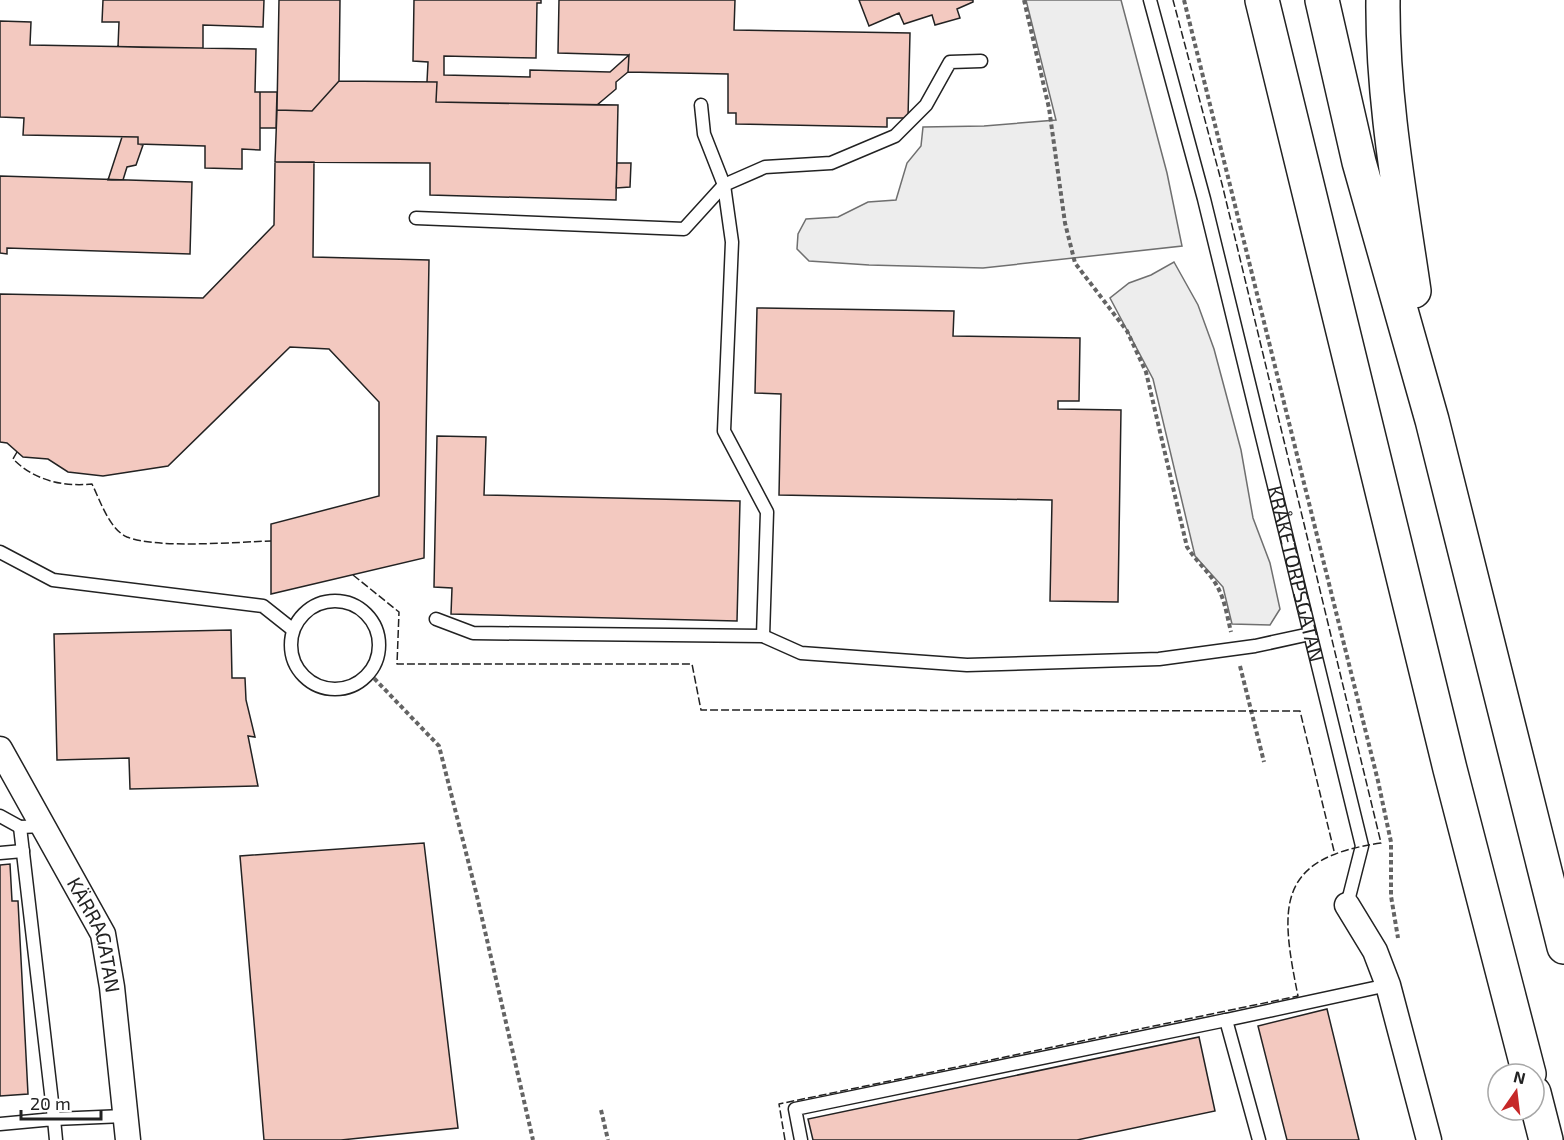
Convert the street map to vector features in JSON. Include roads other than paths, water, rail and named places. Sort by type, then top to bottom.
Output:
[{"type":"highway","points":[[1262,0],[1447,758],[1526,1062]]},
{"type":"highway","points":[[1322,0],[1359,162],[1432,420],[1564,946]]},
{"type":"highway","points":[[1383,0],[1383,41],[1396,169],[1432,420]]},
{"type":"highway","points":[[1541,1122],[1546,1140]]},
{"type":"street","name":"KÄRRAGATAN","points":[[0,749],[32,826],[103,934],[112,987],[126,1128]]},
{"type":"street","name":"KRÅKETORPSGATAN","points":[[1347,905],[1375,951],[1388,985],[1429,1140]]},
{"type":"lane","name":"KRÅKETORPSGATAN","points":[[1150,0],[1204,199],[1362,846],[1347,905]]},
{"type":"lane","points":[[416,218],[684,229],[724,185],[765,167],[831,163],[895,136],[926,105],[950,62],[981,61]]},
{"type":"lane","points":[[701,105],[704,134],[724,185],[732,242],[724,431],[767,512],[763,636]]},
{"type":"lane","points":[[0,552],[53,580],[263,606],[292,629]]},
{"type":"lane","points":[[331,601],[359,608],[370,618],[376,631],[377,653],[369,673],[358,683],[345,688],[330,689],[316,685],[304,677],[296,666],[292,654],[292,629],[306,612],[316,605],[331,601]]},
{"type":"lane","points":[[436,619],[473,633],[763,636],[801,653],[967,665],[1159,659],[1235,649],[1310,634]]},
{"type":"lane","points":[[0,816],[32,826],[23,851],[56,1140]]},
{"type":"lane","points":[[0,853],[23,851]]},
{"type":"lane","points":[[801,1140],[795,1109],[1388,985]]},
{"type":"lane","points":[[1226,1020],[1259,1140]]},
{"type":"lane","points":[[0,1124],[54,1119],[126,1128]]}]
